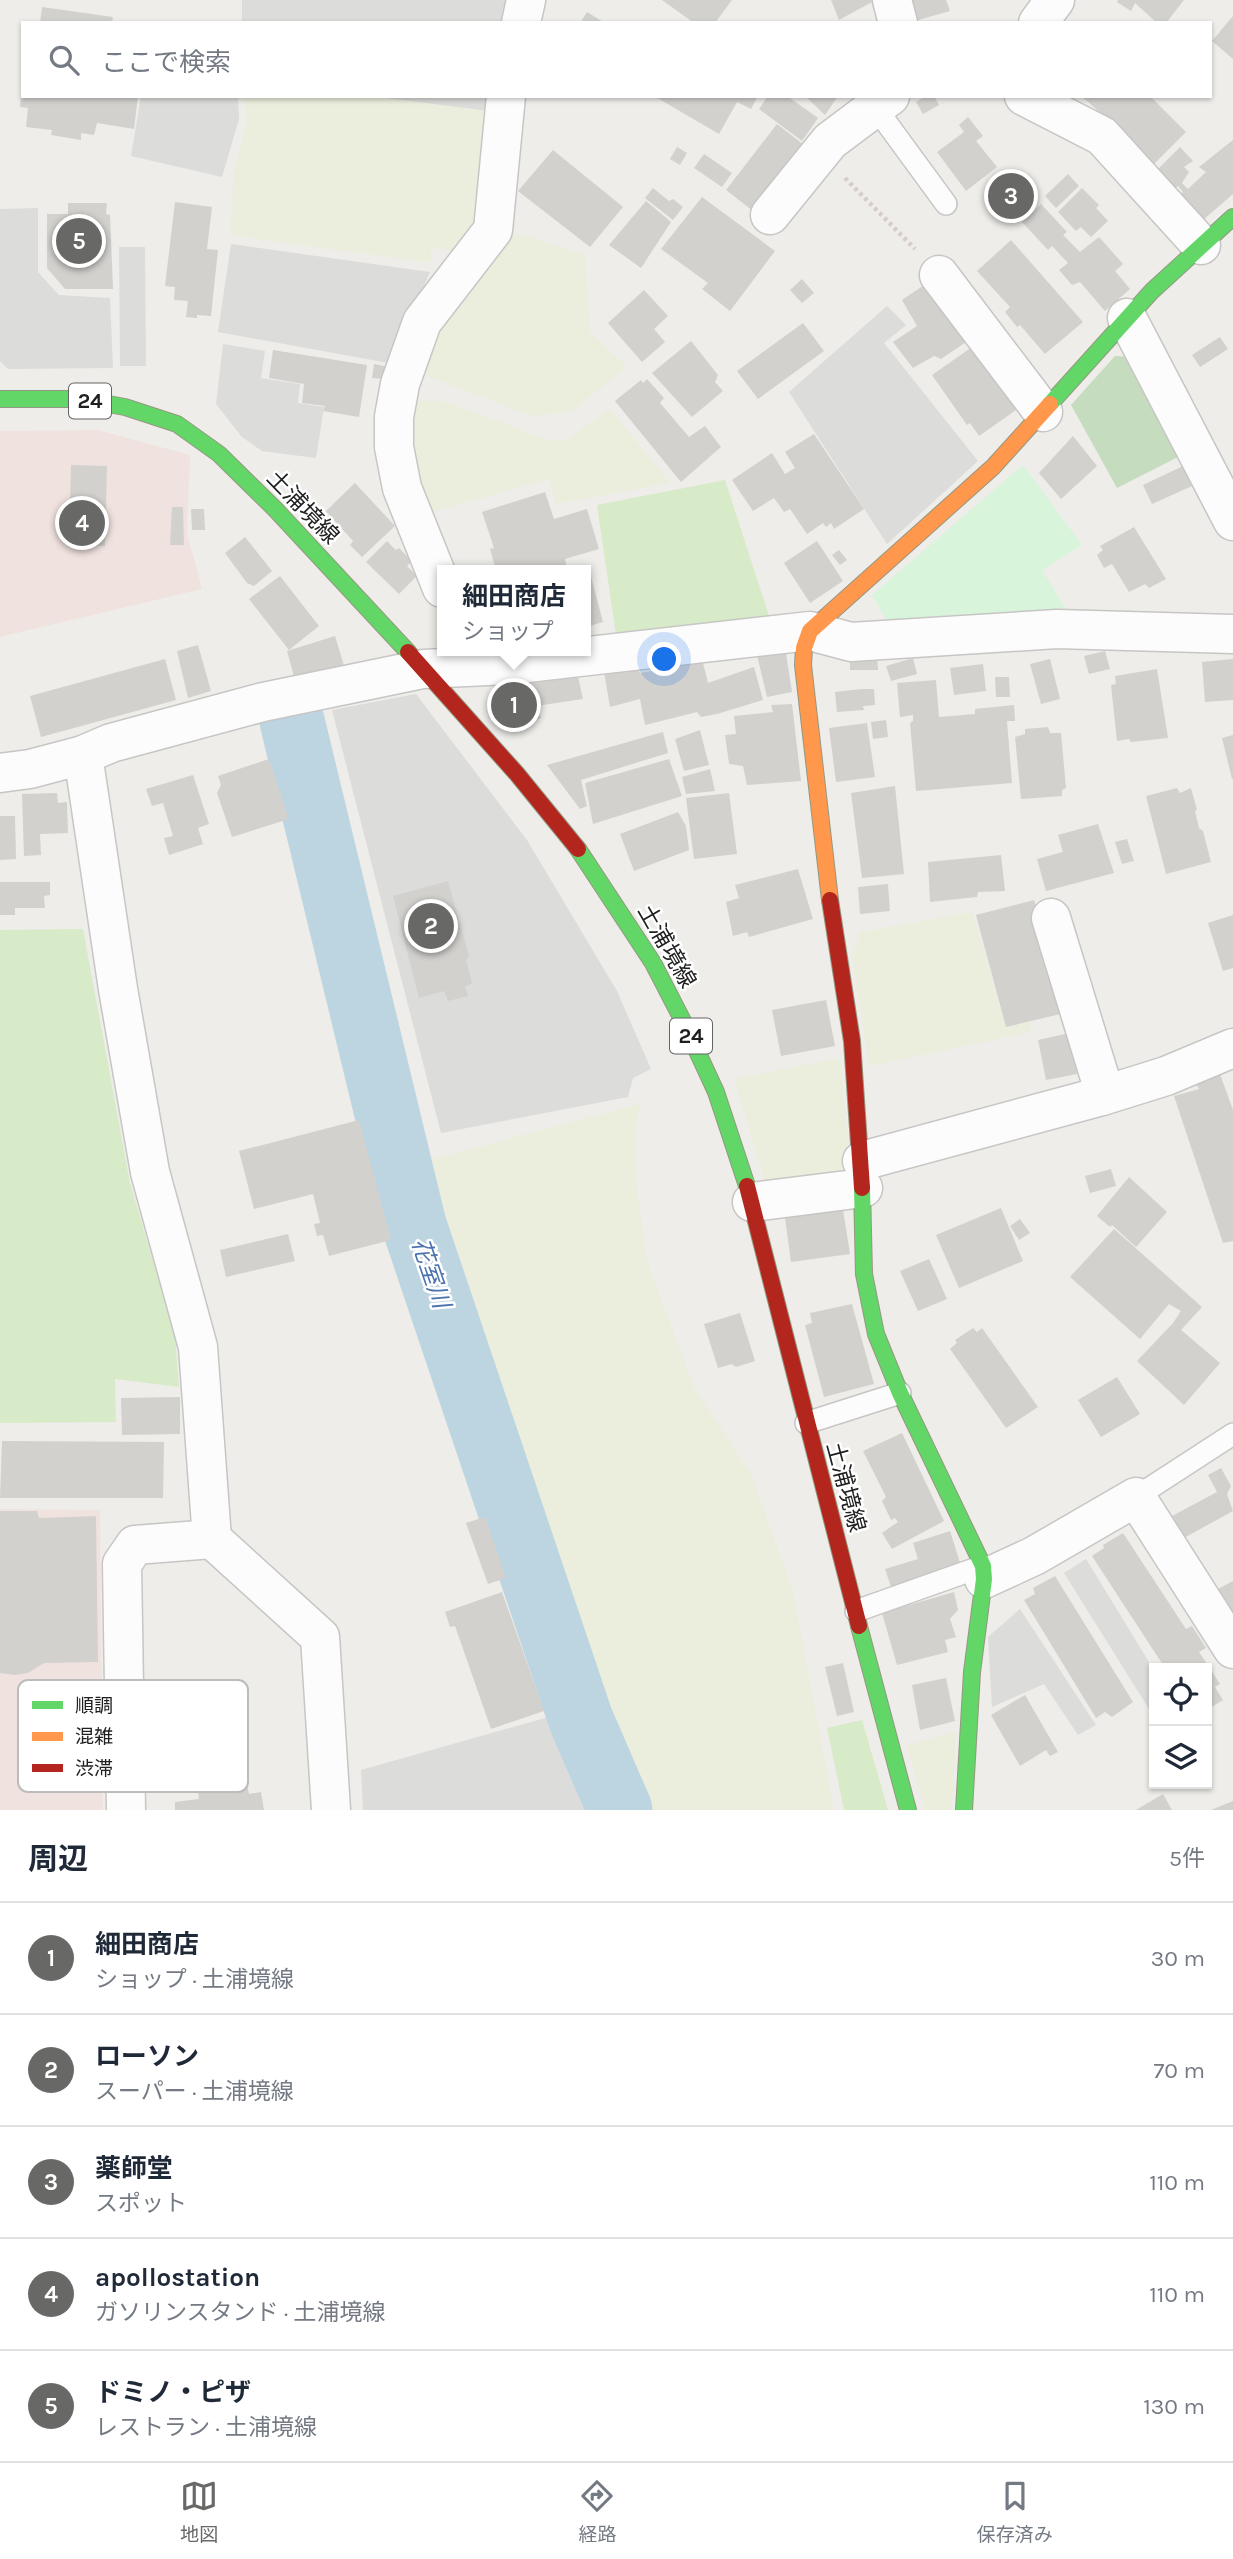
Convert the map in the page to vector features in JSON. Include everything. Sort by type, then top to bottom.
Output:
[{"type":"main road","points":[[964,1810],[972,1672],[983,1573],[900,1393],[876,1334],[864,1274],[862,1174],[852,1041],[828,887],[803,665],[804,648],[810,631],[992,467],[1127,318],[1233,217]]},
{"type":"main road","name":"土浦境線","points":[[0,400],[80,399],[125,407],[177,424],[219,454],[276,510],[424,669],[517,774],[589,862],[653,963],[716,1092],[752,1202],[806,1423],[908,1810]]},
{"type":"street","points":[[521,21],[526,0]]},
{"type":"street","points":[[892,0],[897,21]]},
{"type":"street","points":[[1039,21],[1055,0]]},
{"type":"street","points":[[437,576],[402,488],[394,447],[394,417],[400,384],[422,322],[493,230],[506,98]]},
{"type":"street","points":[[1028,98],[1102,136],[1201,246]]},
{"type":"street","points":[[770,215],[830,141],[883,102]]},
{"type":"street","points":[[940,275],[1043,412]]},
{"type":"street","points":[[1127,318],[1233,521]]},
{"type":"street","points":[[591,650],[810,631],[851,642],[1057,628],[1233,634]]},
{"type":"street","points":[[0,773],[30,769],[83,755],[111,743],[263,702],[424,669],[517,656]]},
{"type":"street","points":[[83,755],[117,989],[150,1172],[198,1347],[212,1539],[320,1637],[331,1810]]},
{"type":"street","points":[[1051,918],[1100,1078],[1102,1096]]},
{"type":"street","points":[[752,1202],[862,1174],[1166,1076],[1233,1048]]},
{"type":"street","points":[[983,1573],[1034,1556],[1136,1497],[1233,1649]]},
{"type":"street","points":[[123,1680],[122,1564],[135,1545],[212,1539]]},
{"type":"street","points":[[125,1792],[125,1810]]},
{"type":"lane","points":[[883,102],[946,204]]},
{"type":"lane","points":[[806,1423],[900,1393]]},
{"type":"lane","points":[[1136,1497],[1233,1434]]},
{"type":"lane","points":[[856,1611],[983,1573]]},
{"type":"path","points":[[820,152],[940,275]]},
{"type":"shaded area","points":[[242,0],[505,0],[501,21],[242,21]]},
{"type":"shaded area","points":[[141,98],[238,98],[239,119],[222,177],[131,156]]},
{"type":"shaded area","points":[[384,98],[491,98],[488,111]]},
{"type":"shaded area","points":[[38,208],[38,272],[59,295],[110,298],[113,368],[8,369],[0,361],[0,209]]},
{"type":"shaded area","points":[[231,244],[430,272],[394,364],[218,332]]},
{"type":"shaded area","points":[[119,247],[145,247],[146,366],[120,366]]},
{"type":"shaded area","points":[[887,306],[906,325],[884,343],[978,461],[887,544],[789,392]]},
{"type":"shaded area","points":[[223,344],[265,351],[261,378],[300,384],[298,403],[324,407],[316,458],[262,451],[242,437],[216,404]]},
{"type":"shaded area","points":[[98,430],[190,455],[187,533],[202,589],[0,637],[0,431]]},
{"type":"shaded area","points":[[416,694],[527,840],[617,991],[651,1069],[633,1078],[628,1097],[441,1133],[332,710]]},
{"type":"shaded area","points":[[0,1509],[100,1510],[102,1680],[18,1680],[18,1792],[103,1792],[103,1810],[0,1810]]},
{"type":"shaded area","points":[[1086,1559],[1150,1663],[1149,1709],[1064,1573]]},
{"type":"shaded area","points":[[1020,1609],[1096,1725],[1078,1735],[1044,1684],[992,1707],[988,1637]]},
{"type":"shaded area","points":[[552,1716],[578,1787],[590,1810],[363,1810],[361,1770]]},
{"type":"green space","points":[[244,98],[384,98],[488,111],[474,223],[455,251],[431,247],[431,263],[230,235],[234,171],[247,121]]},
{"type":"green space","points":[[507,230],[585,255],[590,332],[627,367],[571,412],[531,416],[417,372],[428,337]]},
{"type":"green space","points":[[1115,356],[1133,357],[1178,457],[1117,488],[1071,405]]},
{"type":"green space","points":[[419,401],[444,401],[545,439],[563,442],[610,409],[670,483],[556,504],[549,479],[428,513],[412,464],[413,405]]},
{"type":"green space","points":[[1023,465],[1082,545],[1042,570],[1067,611],[893,631],[872,595]]},
{"type":"green space","points":[[725,480],[771,622],[616,635],[597,505]]},
{"type":"green space","points":[[972,912],[1006,1026],[1029,1021],[1032,1032],[869,1066],[852,957],[860,932]]},
{"type":"green space","points":[[83,929],[130,1183],[175,1335],[179,1387],[115,1379],[116,1422],[0,1423],[0,930]]},
{"type":"green space","points":[[840,1058],[850,1166],[840,1179],[777,1188],[765,1181],[734,1079]]},
{"type":"green space","points":[[640,1104],[635,1133],[637,1189],[647,1261],[694,1387],[751,1474],[793,1591],[834,1810],[638,1810],[583,1690],[410,1165]]},
{"type":"green space","points":[[862,1720],[888,1810],[844,1810],[827,1728]]},
{"type":"green space","points":[[956,1731],[952,1810],[925,1810],[907,1745]]},
{"type":"building","points":[[662,0],[732,0],[716,21],[691,21]]},
{"type":"building","points":[[831,0],[871,0],[872,2],[839,20]]},
{"type":"building","points":[[912,0],[946,0],[950,11],[918,20]]},
{"type":"building","points":[[1184,0],[1168,21],[1155,21],[1135,3],[1131,11],[1117,2]]},
{"type":"building","points":[[42,7],[113,17],[112,21],[40,21]]},
{"type":"building","points":[[587,12],[602,21],[581,21]]},
{"type":"building","points":[[1233,16],[1233,59],[1212,41]]},
{"type":"building","points":[[21,96],[138,98],[134,129],[97,123],[94,135],[81,133],[81,140],[51,135],[52,130],[26,127],[28,108],[20,107]]},
{"type":"building","points":[[657,98],[757,98],[751,109],[737,102],[719,134]]},
{"type":"building","points":[[767,98],[790,98],[818,118],[802,141],[759,109]]},
{"type":"building","points":[[807,98],[837,98],[825,115]]},
{"type":"building","points":[[923,98],[935,98],[939,105],[923,114],[916,102]]},
{"type":"building","points":[[1083,98],[1152,98],[1186,132],[1151,167]]},
{"type":"building","points":[[968,117],[983,136],[976,141],[997,167],[966,191],[937,152],[964,132],[959,125]]},
{"type":"building","points":[[777,124],[804,145],[753,211],[726,190]]},
{"type":"building","points":[[1233,140],[1233,194],[1202,221],[1178,195],[1183,192],[1178,186],[1174,189],[1155,172],[1180,147],[1193,161],[1184,167],[1189,172],[1182,183],[1188,189],[1206,172],[1199,167]]},
{"type":"building","points":[[677,147],[687,153],[680,165],[670,159]]},
{"type":"building","points":[[553,150],[623,207],[590,247],[518,191]]},
{"type":"building","points":[[704,154],[732,173],[722,187],[694,168]]},
{"type":"building","points":[[1068,174],[1079,186],[1056,208],[1045,196]]},
{"type":"building","points":[[1011,176],[1032,197],[1011,217],[990,196]]},
{"type":"building","points":[[653,188],[669,201],[673,199],[683,207],[673,220],[645,198]]},
{"type":"building","points":[[1082,188],[1099,205],[1096,208],[1108,221],[1091,237],[1081,227],[1076,231],[1058,212]]},
{"type":"building","points":[[702,197],[775,251],[730,311],[702,289],[708,283],[661,249]]},
{"type":"building","points":[[646,201],[671,222],[641,268],[609,245]]},
{"type":"building","points":[[175,202],[212,207],[207,249],[218,250],[211,316],[186,317],[188,301],[174,300],[175,287],[165,286]]},
{"type":"building","points":[[68,203],[107,203],[106,214],[110,215],[113,289],[65,289],[47,268],[47,214],[68,214]]},
{"type":"building","points":[[1041,204],[1067,232],[1063,235],[1080,252],[1099,237],[1123,264],[1115,271],[1130,289],[1105,311],[1080,282],[1072,285],[1059,270],[1068,263],[1052,246],[1048,250],[1022,222]]},
{"type":"building","points":[[1011,240],[1083,322],[1045,354],[1020,325],[1017,327],[1005,312],[1010,307],[977,271]]},
{"type":"building","points":[[802,279],[814,293],[802,303],[790,290]]},
{"type":"building","points":[[927,283],[969,340],[941,359],[934,356],[913,368],[893,342],[917,326],[902,300]]},
{"type":"building","points":[[644,290],[668,316],[654,329],[665,342],[642,362],[608,323]]},
{"type":"building","points":[[803,323],[824,351],[758,399],[737,371]]},
{"type":"building","points":[[1220,337],[1228,349],[1200,367],[1192,355]]},
{"type":"building","points":[[691,341],[718,375],[715,382],[723,391],[692,417],[652,373]]},
{"type":"building","points":[[972,347],[1016,410],[979,436],[970,423],[967,425],[932,375]]},
{"type":"building","points":[[273,350],[367,365],[359,417],[323,411],[325,406],[302,403],[304,384],[269,378]]},
{"type":"building","points":[[374,364],[389,367],[384,379],[372,378]]},
{"type":"building","points":[[647,379],[664,398],[660,403],[689,437],[705,426],[721,447],[681,482],[615,401],[641,380],[643,383]]},
{"type":"building","points":[[814,434],[864,509],[834,529],[831,523],[826,527],[823,523],[807,534],[790,509],[784,512],[774,498],[753,511],[732,480],[772,453],[785,474],[795,468],[785,452]]},
{"type":"building","points":[[1073,436],[1097,466],[1061,499],[1039,473]]},
{"type":"building","points":[[71,465],[107,466],[105,546],[69,545]]},
{"type":"building","points":[[1183,466],[1192,486],[1152,504],[1143,485]]},
{"type":"building","points":[[355,483],[395,526],[362,557],[350,545],[353,541],[326,511]]},
{"type":"building","points":[[545,492],[554,519],[587,509],[599,549],[565,559],[566,565],[495,565],[490,549],[494,548],[482,512]]},
{"type":"building","points":[[172,507],[183,507],[184,545],[170,545]]},
{"type":"building","points":[[191,509],[204,509],[205,530],[192,530]]},
{"type":"building","points":[[1134,527],[1166,579],[1149,588],[1145,584],[1129,592],[1112,564],[1104,568],[1097,555],[1103,550],[1100,546]]},
{"type":"building","points":[[245,537],[272,571],[254,586],[247,583],[225,553]]},
{"type":"building","points":[[387,541],[412,561],[407,566],[417,576],[399,594],[366,562]]},
{"type":"building","points":[[817,541],[843,581],[810,603],[784,563]]},
{"type":"building","points":[[839,550],[847,560],[840,565],[832,555]]},
{"type":"building","points":[[280,576],[319,626],[289,650],[249,599]]},
{"type":"building","points":[[591,577],[603,622],[591,626]]},
{"type":"building","points":[[335,636],[345,669],[295,680],[287,651]]},
{"type":"building","points":[[198,645],[211,691],[188,698],[177,651]]},
{"type":"building","points":[[785,647],[792,692],[767,697],[756,651]]},
{"type":"building","points":[[1105,651],[1110,669],[1089,674],[1084,656]]},
{"type":"building","points":[[877,655],[878,670],[850,670],[850,656]]},
{"type":"building","points":[[913,658],[917,674],[891,681],[886,666]]},
{"type":"building","points":[[165,659],[176,700],[41,737],[30,696]]},
{"type":"building","points":[[702,659],[708,683],[754,667],[763,700],[717,714],[701,717],[697,712],[645,725],[640,699],[610,707],[604,672],[637,666],[640,673],[656,670],[655,665]]},
{"type":"building","points":[[1050,659],[1060,699],[1041,704],[1030,664]]},
{"type":"building","points":[[1233,659],[1233,700],[1205,702],[1202,662]]},
{"type":"building","points":[[983,664],[986,691],[954,695],[950,668]]},
{"type":"building","points":[[1157,669],[1168,738],[1117,741],[1111,685],[1116,684],[1115,676]]},
{"type":"building","points":[[577,672],[583,699],[536,706],[541,718],[518,729],[499,688],[511,679],[525,677],[529,683],[542,676]]},
{"type":"building","points":[[995,677],[1009,677],[1010,697],[996,697]]},
{"type":"building","points":[[936,680],[939,717],[975,714],[975,709],[1014,705],[1015,721],[1007,721],[1012,783],[916,791],[910,723],[913,721],[913,715],[900,717],[897,683]]},
{"type":"building","points":[[874,689],[875,705],[863,706],[864,710],[837,712],[835,692]]},
{"type":"building","points":[[792,704],[801,781],[747,785],[743,766],[729,764],[725,735],[736,734],[734,716],[773,712],[771,705]]},
{"type":"building","points":[[886,720],[888,737],[873,739],[871,722]]},
{"type":"building","points":[[867,723],[875,777],[836,782],[829,728]]},
{"type":"building","points":[[1048,727],[1050,733],[1061,733],[1066,788],[1062,790],[1062,796],[1021,799],[1015,737],[1025,734],[1025,729]]},
{"type":"building","points":[[700,730],[709,765],[684,771],[675,739]]},
{"type":"building","points":[[663,732],[668,753],[581,780],[587,806],[580,809],[547,765]]},
{"type":"building","points":[[1233,735],[1233,779],[1232,779],[1222,738]]},
{"type":"building","points":[[269,759],[289,819],[232,837],[217,793],[221,785],[218,776]]},
{"type":"building","points":[[669,759],[682,796],[593,824],[585,783]]},
{"type":"building","points":[[710,769],[715,791],[686,794],[682,777]]},
{"type":"building","points":[[193,775],[209,824],[198,828],[203,844],[169,855],[164,838],[173,836],[163,803],[152,806],[146,789]]},
{"type":"building","points":[[895,786],[904,874],[862,878],[851,793]]},
{"type":"building","points":[[1177,788],[1180,793],[1191,788],[1199,828],[1203,831],[1211,862],[1166,874],[1146,796]]},
{"type":"building","points":[[57,793],[58,803],[67,802],[68,833],[40,834],[41,855],[24,856],[22,794]]},
{"type":"building","points":[[729,793],[737,854],[694,859],[686,798]]},
{"type":"building","points":[[678,812],[686,826],[689,850],[634,871],[620,834]]},
{"type":"building","points":[[0,816],[15,816],[16,859],[0,860]]},
{"type":"building","points":[[1098,824],[1114,873],[1046,891],[1037,859],[1063,852],[1058,835]]},
{"type":"building","points":[[1127,839],[1134,861],[1122,864],[1115,842]]},
{"type":"building","points":[[1001,855],[1005,891],[978,892],[977,897],[930,902],[928,862]]},
{"type":"building","points":[[798,869],[813,919],[749,937],[747,932],[733,936],[726,902],[739,898],[735,885]]},
{"type":"building","points":[[448,881],[469,956],[466,960],[472,983],[465,987],[468,996],[448,1001],[444,991],[419,998],[393,896]]},
{"type":"building","points":[[0,882],[50,882],[50,895],[44,896],[45,908],[15,908],[15,915],[0,915]]},
{"type":"building","points":[[888,884],[890,911],[860,914],[858,887]]},
{"type":"building","points":[[1034,900],[1069,1012],[1006,1027],[976,915]]},
{"type":"building","points":[[1233,915],[1233,968],[1223,971],[1208,923]]},
{"type":"building","points":[[826,1000],[835,1046],[781,1056],[772,1010]]},
{"type":"building","points":[[1069,1033],[1077,1074],[1046,1080],[1038,1040]]},
{"type":"building","points":[[1220,1074],[1233,1110],[1233,1241],[1223,1243],[1174,1096],[1199,1089],[1196,1084]]},
{"type":"building","points":[[359,1120],[391,1240],[329,1256],[323,1235],[317,1236],[314,1224],[320,1223],[313,1194],[254,1209],[239,1151]]},
{"type":"building","points":[[1111,1169],[1116,1186],[1090,1193],[1085,1176]]},
{"type":"building","points":[[1129,1177],[1167,1212],[1136,1247],[1112,1225],[1110,1227],[1097,1216]]},
{"type":"building","points":[[842,1203],[850,1254],[791,1262],[784,1211]]},
{"type":"building","points":[[1001,1208],[1023,1261],[959,1288],[936,1235]]},
{"type":"building","points":[[1020,1219],[1030,1233],[1019,1240],[1010,1226]]},
{"type":"building","points":[[1114,1229],[1202,1307],[1181,1330],[1220,1363],[1184,1405],[1137,1361],[1181,1311],[1169,1304],[1140,1339],[1070,1277]]},
{"type":"building","points":[[288,1234],[295,1261],[226,1277],[220,1250]]},
{"type":"building","points":[[929,1259],[947,1299],[918,1311],[900,1271]]},
{"type":"building","points":[[852,1304],[874,1384],[824,1397],[805,1325],[812,1323],[810,1313]]},
{"type":"building","points":[[740,1313],[755,1361],[736,1367],[732,1364],[718,1368],[704,1324]]},
{"type":"building","points":[[973,1328],[977,1332],[982,1328],[1038,1407],[1006,1428],[950,1349],[957,1343],[955,1340]]},
{"type":"building","points":[[1117,1377],[1140,1414],[1101,1437],[1078,1400]]},
{"type":"building","points":[[180,1397],[180,1434],[122,1435],[121,1398]]},
{"type":"building","points":[[902,1433],[944,1521],[892,1549],[882,1533],[898,1522],[895,1518],[891,1520],[882,1501],[886,1497],[863,1451]]},
{"type":"building","points":[[2,1441],[164,1442],[163,1498],[0,1498]]},
{"type":"building","points":[[1221,1468],[1231,1486],[1227,1494],[1233,1511],[1184,1538],[1172,1516],[1217,1492],[1208,1475]]},
{"type":"building","points":[[0,1511],[37,1511],[39,1518],[96,1516],[98,1662],[44,1663],[28,1673],[0,1673]]},
{"type":"building","points":[[485,1517],[506,1578],[488,1584],[466,1523]]},
{"type":"building","points":[[950,1531],[961,1566],[891,1587],[885,1569],[918,1559],[913,1543]]},
{"type":"building","points":[[1123,1533],[1186,1629],[1192,1626],[1206,1648],[1199,1652],[1206,1663],[1162,1663],[1092,1556],[1104,1548],[1103,1545]]},
{"type":"building","points":[[1055,1576],[1133,1702],[1112,1717],[1105,1712],[1096,1718],[1024,1600],[1035,1594],[1033,1588]]},
{"type":"building","points":[[1233,1581],[1233,1619],[1218,1589]]},
{"type":"building","points":[[502,1592],[544,1711],[491,1729],[455,1626],[450,1627],[445,1612]]},
{"type":"building","points":[[954,1592],[958,1610],[950,1619],[956,1637],[945,1640],[948,1652],[897,1665],[882,1613]]},
{"type":"building","points":[[843,1663],[854,1712],[837,1716],[825,1667]]},
{"type":"building","points":[[1212,1672],[1220,1684],[1215,1687],[1223,1700],[1212,1707]]},
{"type":"building","points":[[946,1678],[955,1721],[920,1730],[912,1685]]},
{"type":"building","points":[[1025,1695],[1058,1752],[1050,1756],[1046,1750],[1020,1766],[991,1715]]},
{"type":"building","points":[[248,1789],[249,1794],[261,1792],[264,1810],[175,1810],[175,1802],[199,1799],[198,1792],[248,1792]]},
{"type":"building","points":[[1163,1794],[1172,1810],[1136,1810]]},
{"type":"building","points":[[1233,1801],[1233,1810],[1211,1810]]},
{"type":"waterway","name":"花室川","points":[[292,721],[414,1225],[581,1720],[620,1810]]},
{"type":"traffic: fast","points":[[1050,404],[1152,291],[1233,217]]},
{"type":"traffic: fast","points":[[0,399],[80,399],[125,407],[177,424],[219,454],[276,510],[408,652]]},
{"type":"traffic: fast","points":[[578,849],[653,963],[685,1025],[716,1092],[747,1186]]},
{"type":"traffic: fast","points":[[862,1188],[864,1274],[876,1334],[900,1393],[983,1566],[984,1579],[972,1672],[964,1810]]},
{"type":"traffic: fast","points":[[859,1626],[908,1810]]},
{"type":"traffic: slow","points":[[830,900],[803,665],[804,648],[810,631],[993,467],[1050,404]]},
{"type":"traffic: jam","points":[[408,652],[517,774],[578,849]]},
{"type":"traffic: jam","points":[[830,900],[852,1041],[862,1188]]},
{"type":"traffic: jam","points":[[747,1186],[859,1626]]},
{"type":"place","name":"薬師堂","points":[[1011,196]]},
{"type":"place","name":"ドミノ・ピザ","points":[[79,241]]},
{"type":"place","name":"apollostation","points":[[82,523]]},
{"type":"place","name":"細田商店","points":[[514,705]]},
{"type":"place","name":"ローソン","points":[[431,926]]}]
